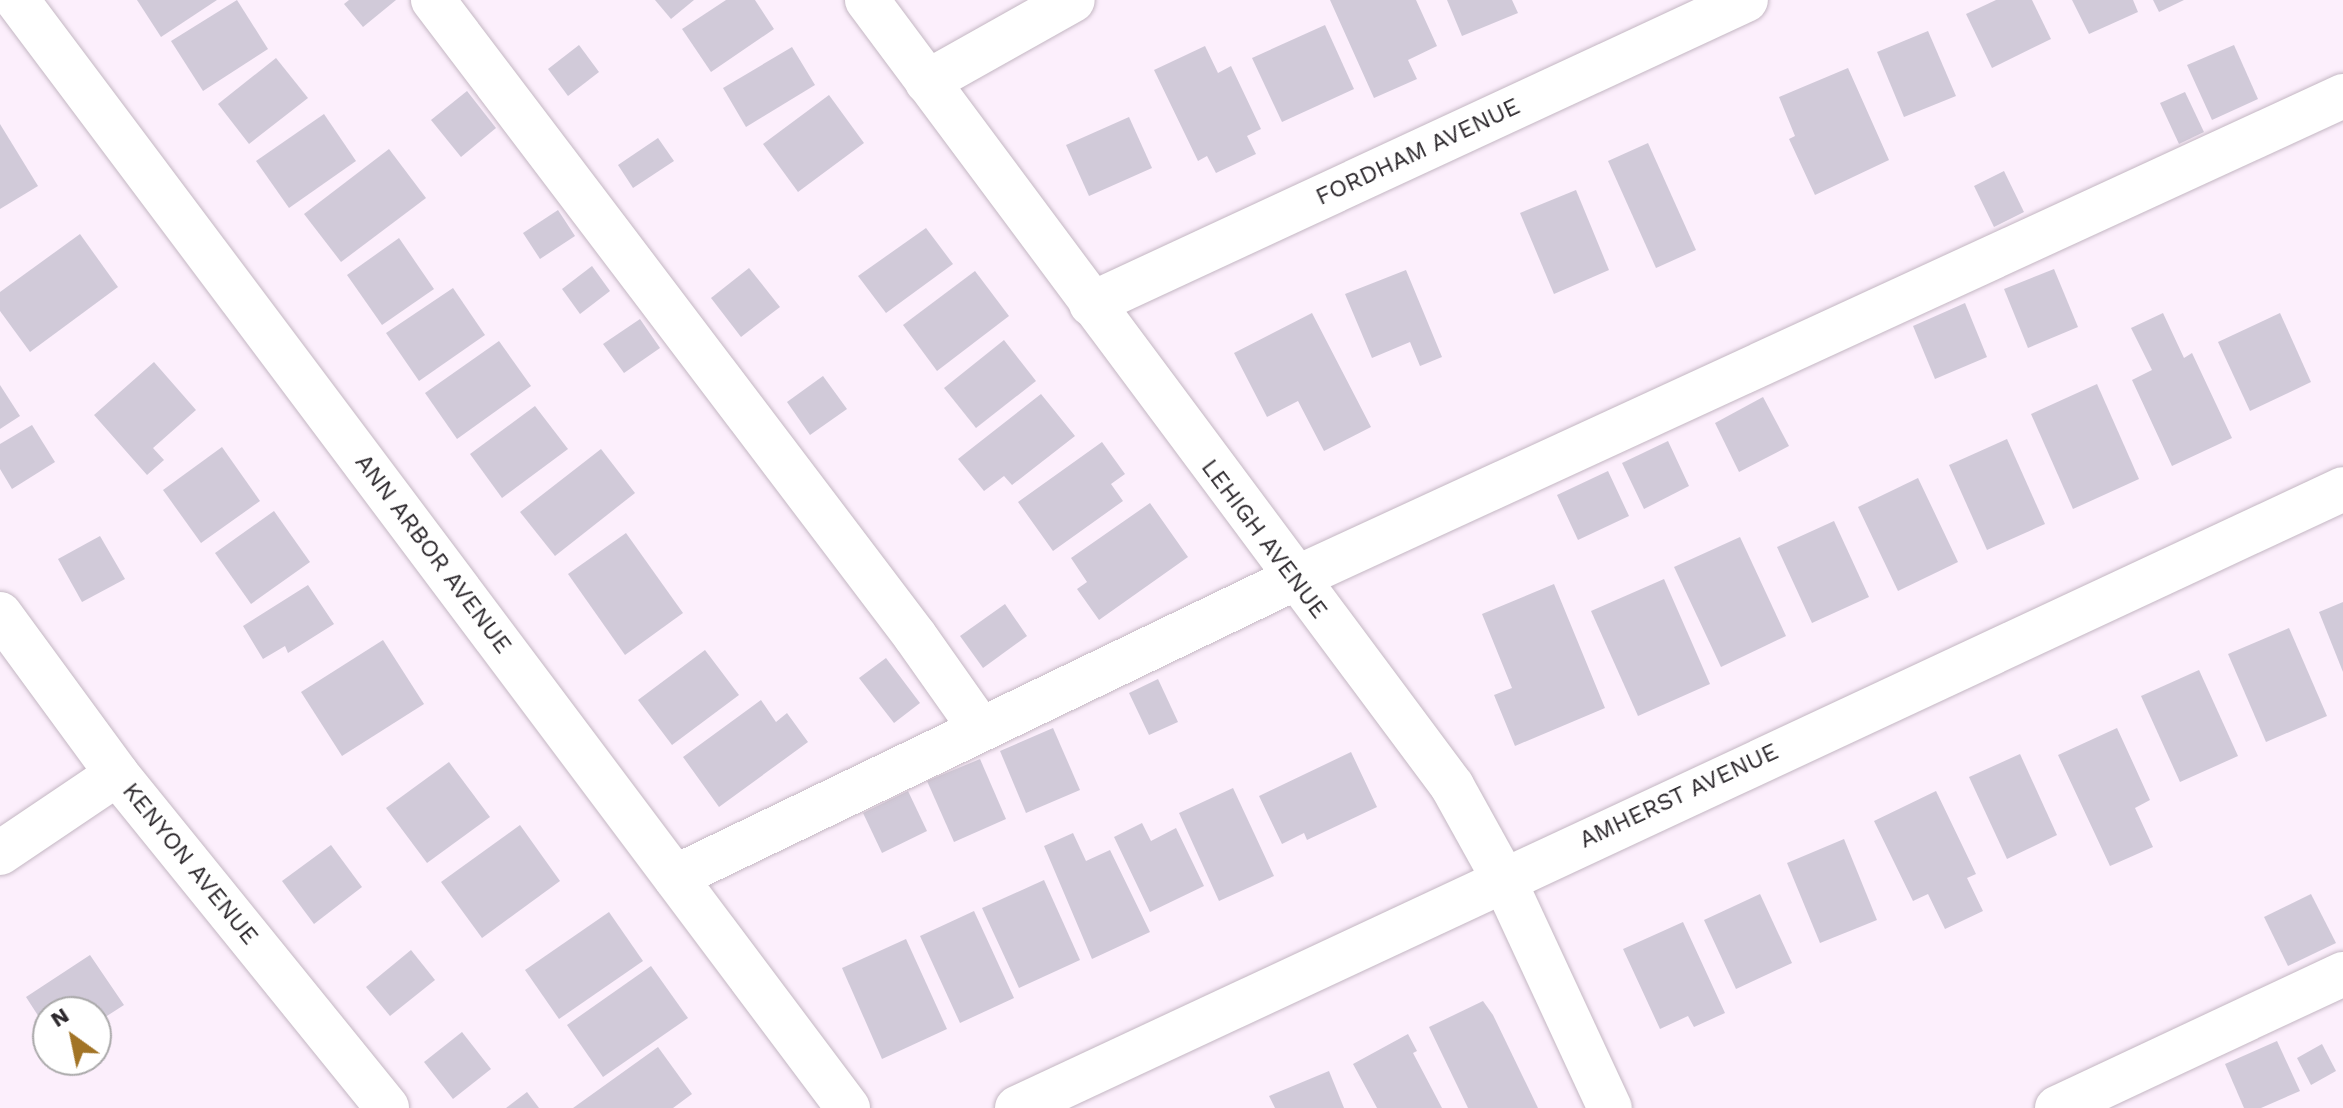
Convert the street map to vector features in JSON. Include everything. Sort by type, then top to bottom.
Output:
[{"type":"street","name":"ANN ARBOR AVENUE","points":[[17,0],[848,1108]]},
{"type":"street","points":[[433,0],[906,623],[980,728]]},
{"type":"street","name":"LEHIGH AVENUE","points":[[867,0],[1294,579],[1452,786],[1503,878],[1610,1108]]},
{"type":"street","points":[[927,82],[1073,0]]},
{"type":"street","name":"FORDHAM AVENUE","points":[[1091,304],[1746,0]]},
{"type":"street","points":[[675,877],[1294,579],[2343,96]]},
{"type":"street","name":"AMHERST AVENUE","points":[[1017,1108],[1503,878],[2343,489]]},
{"type":"street","name":"KENYON AVENUE","points":[[0,614],[117,774],[387,1108]]},
{"type":"street","points":[[0,853],[117,774]]},
{"type":"street","points":[[2057,1108],[2343,974]]},
{"type":"building","points":[[137,0],[217,0],[161,37]]},
{"type":"building","points":[[237,0],[268,49],[203,91],[171,41]]},
{"type":"building","points":[[349,0],[396,0],[363,27],[344,4]]},
{"type":"building","points":[[655,0],[694,0],[671,19]]},
{"type":"building","points":[[726,0],[755,0],[774,29],[711,72],[682,29]]},
{"type":"building","points":[[1330,0],[1416,0],[1437,46],[1408,60],[1417,79],[1374,98]]},
{"type":"building","points":[[1447,0],[1512,0],[1518,13],[1462,36]]},
{"type":"building","points":[[1996,0],[2032,0],[2051,39],[1992,68],[1966,14]]},
{"type":"building","points":[[2072,0],[2133,0],[2138,12],[2089,34]]},
{"type":"building","points":[[2153,0],[2184,0],[2159,12]]},
{"type":"building","points":[[1325,25],[1354,89],[1282,122],[1252,58]]},
{"type":"building","points":[[1928,31],[1956,96],[1904,117],[1877,52]]},
{"type":"building","points":[[579,45],[599,72],[568,96],[548,69]]},
{"type":"building","points":[[2234,45],[2258,99],[2212,120],[2187,65]]},
{"type":"building","points":[[1205,46],[1218,73],[1231,66],[1261,129],[1247,136],[1256,154],[1216,173],[1207,156],[1198,161],[1154,70]]},
{"type":"building","points":[[792,47],[815,85],[746,127],[723,88]]},
{"type":"building","points":[[276,58],[308,98],[249,144],[218,104]]},
{"type":"building","points":[[1848,68],[1889,160],[1815,195],[1789,139],[1795,136],[1779,97]]},
{"type":"building","points":[[467,91],[496,128],[461,157],[431,120]]},
{"type":"building","points":[[2185,92],[2204,132],[2179,144],[2160,103]]},
{"type":"building","points":[[829,95],[864,143],[798,192],[763,144]]},
{"type":"building","points":[[324,114],[356,161],[289,208],[256,161]]},
{"type":"building","points":[[1129,117],[1152,168],[1089,196],[1066,145]]},
{"type":"building","points":[[0,124],[38,186],[0,209]]},
{"type":"building","points":[[658,138],[674,161],[633,188],[618,165]]},
{"type":"building","points":[[1648,143],[1696,250],[1656,268],[1608,161]]},
{"type":"building","points":[[389,149],[426,198],[341,262],[304,214]]},
{"type":"building","points":[[2004,171],[2024,212],[1994,227],[1974,186]]},
{"type":"building","points":[[1576,190],[1609,270],[1554,294],[1520,213]]},
{"type":"building","points":[[558,210],[575,236],[540,259],[523,233]]},
{"type":"building","points":[[926,228],[953,264],[886,313],[858,276]]},
{"type":"building","points":[[80,234],[118,287],[30,352],[0,311],[0,292]]},
{"type":"building","points":[[399,238],[434,289],[382,325],[347,275]]},
{"type":"building","points":[[592,266],[610,291],[580,314],[562,289]]},
{"type":"building","points":[[749,268],[780,307],[741,337],[711,298]]},
{"type":"building","points":[[2054,269],[2078,327],[2028,348],[2004,289]]},
{"type":"building","points":[[1406,270],[1442,357],[1420,366],[1410,342],[1372,358],[1345,294]]},
{"type":"building","points":[[975,271],[1009,316],[937,371],[903,325]]},
{"type":"building","points":[[453,288],[485,335],[419,381],[386,333]]},
{"type":"building","points":[[1965,303],[1987,357],[1935,379],[1913,326]]},
{"type":"building","points":[[1312,313],[1371,427],[1324,451],[1298,401],[1267,417],[1234,353]]},
{"type":"building","points":[[2163,313],[2184,358],[2192,353],[2232,438],[2172,466],[2132,380],[2152,370],[2131,328]]},
{"type":"building","points":[[2280,313],[2311,382],[2250,411],[2218,342]]},
{"type":"building","points":[[640,319],[660,348],[624,373],[603,344]]},
{"type":"building","points":[[1004,340],[1036,381],[976,428],[944,388]]},
{"type":"building","points":[[499,341],[531,386],[457,439],[425,393]]},
{"type":"building","points":[[154,362],[196,410],[153,448],[164,460],[147,475],[94,415]]},
{"type":"building","points":[[823,376],[847,409],[810,435],[787,402]]},
{"type":"building","points":[[2097,384],[2139,479],[2073,509],[2031,414]]},
{"type":"building","points":[[0,385],[20,416],[0,429]]},
{"type":"building","points":[[1041,394],[1075,436],[1012,485],[1004,476],[984,491],[958,459]]},
{"type":"building","points":[[1763,397],[1789,446],[1739,472],[1715,423]]},
{"type":"building","points":[[535,406],[568,449],[502,498],[470,454]]},
{"type":"building","points":[[32,425],[55,462],[12,489],[0,469],[0,444]]},
{"type":"building","points":[[2007,439],[2045,524],[1987,550],[1949,465]]},
{"type":"building","points":[[1668,441],[1689,486],[1644,509],[1622,463]]},
{"type":"building","points":[[1102,442],[1125,474],[1111,484],[1123,501],[1053,551],[1018,502]]},
{"type":"building","points":[[222,447],[260,501],[201,543],[163,490]]},
{"type":"building","points":[[601,449],[635,493],[555,556],[520,512]]},
{"type":"building","points":[[1608,471],[1629,516],[1578,540],[1557,495]]},
{"type":"building","points":[[1918,478],[1958,562],[1898,591],[1858,507]]},
{"type":"building","points":[[1150,503],[1188,557],[1099,620],[1077,589],[1087,582],[1071,558]]},
{"type":"building","points":[[274,511],[310,562],[251,604],[215,553]]},
{"type":"building","points":[[1834,521],[1869,597],[1812,623],[1777,547]]},
{"type":"building","points":[[626,533],[683,613],[625,655],[568,574]]},
{"type":"building","points":[[100,536],[125,579],[82,602],[58,559]]},
{"type":"building","points":[[1740,537],[1786,636],[1721,667],[1674,567]]},
{"type":"building","points":[[1664,579],[1710,684],[1638,716],[1591,611]]},
{"type":"building","points":[[1554,584],[1605,708],[1515,746],[1494,695],[1512,688],[1482,614]]},
{"type":"building","points":[[308,585],[334,624],[288,653],[285,646],[263,659],[243,626]]},
{"type":"building","points":[[2343,602],[2343,672],[2319,612]]},
{"type":"building","points":[[1005,604],[1027,636],[983,668],[960,636]]},
{"type":"building","points":[[2289,628],[2327,716],[2266,742],[2228,654]]},
{"type":"building","points":[[383,640],[424,704],[342,756],[301,692]]},
{"type":"building","points":[[705,650],[739,695],[672,745],[638,700]]},
{"type":"building","points":[[886,658],[920,703],[894,723],[859,678]]},
{"type":"building","points":[[2199,670],[2238,756],[2180,782],[2141,696]]},
{"type":"building","points":[[1158,679],[1178,722],[1149,735],[1129,693]]},
{"type":"building","points":[[761,700],[776,722],[787,713],[808,742],[719,807],[683,757]]},
{"type":"building","points":[[1053,728],[1080,790],[1026,813],[1000,751]]},
{"type":"building","points":[[2117,728],[2150,800],[2135,808],[2153,847],[2110,866],[2058,755]]},
{"type":"building","points":[[1351,752],[1377,807],[1307,840],[1304,833],[1282,844],[1259,796]]},
{"type":"building","points":[[2020,754],[2057,835],[2007,859],[1969,777]]},
{"type":"building","points":[[980,759],[1006,819],[954,842],[927,781]]},
{"type":"building","points":[[449,762],[490,817],[427,863],[386,808]]},
{"type":"building","points":[[1233,788],[1274,876],[1219,901],[1179,813]]},
{"type":"building","points":[[908,791],[927,831],[882,853],[863,813]]},
{"type":"building","points":[[1936,791],[1976,874],[1967,878],[1983,911],[1945,929],[1928,894],[1913,901],[1874,821]]},
{"type":"building","points":[[1142,823],[1151,841],[1176,828],[1204,886],[1150,912],[1114,837]]},
{"type":"building","points":[[520,825],[560,881],[482,938],[441,882]]},
{"type":"building","points":[[1073,833],[1086,861],[1110,850],[1150,932],[1092,959],[1044,846]]},
{"type":"building","points":[[1844,839],[1877,920],[1820,943],[1787,863]]},
{"type":"building","points":[[331,845],[362,887],[314,924],[282,881]]},
{"type":"building","points":[[1044,880],[1080,960],[1019,988],[982,908]]},
{"type":"building","points":[[1760,894],[1792,963],[1736,989],[1704,920]]},
{"type":"building","points":[[2311,894],[2336,943],[2288,966],[2264,917]]},
{"type":"building","points":[[974,911],[1014,998],[960,1023],[920,936]]},
{"type":"building","points":[[609,912],[643,961],[559,1019],[525,970]]},
{"type":"building","points":[[1683,922],[1725,1013],[1694,1027],[1688,1016],[1660,1029],[1623,949]]},
{"type":"building","points":[[906,939],[947,1029],[882,1059],[842,968]]},
{"type":"building","points":[[411,950],[435,980],[390,1016],[366,987]]},
{"type":"building","points":[[90,955],[124,1005],[112,1013],[112,996],[32,996],[32,1006],[26,997]]},
{"type":"building","points":[[651,966],[688,1018],[603,1077],[567,1025]]},
{"type":"building","points":[[1483,1001],[1493,1015],[1538,1108],[1468,1108],[1429,1027]]},
{"type":"building","points":[[462,1032],[491,1069],[453,1099],[424,1062]]},
{"type":"building","points":[[1408,1034],[1417,1051],[1413,1053],[1442,1108],[1377,1108],[1353,1064]]},
{"type":"building","points":[[2277,1041],[2300,1091],[2261,1108],[2244,1108],[2225,1064]]},
{"type":"building","points":[[2322,1044],[2336,1071],[2311,1085],[2297,1058]]},
{"type":"building","points":[[658,1047],[692,1094],[673,1108],[573,1108]]},
{"type":"building","points":[[1329,1071],[1344,1108],[1275,1108],[1269,1096]]},
{"type":"building","points":[[527,1092],[539,1108],[506,1108]]}]
